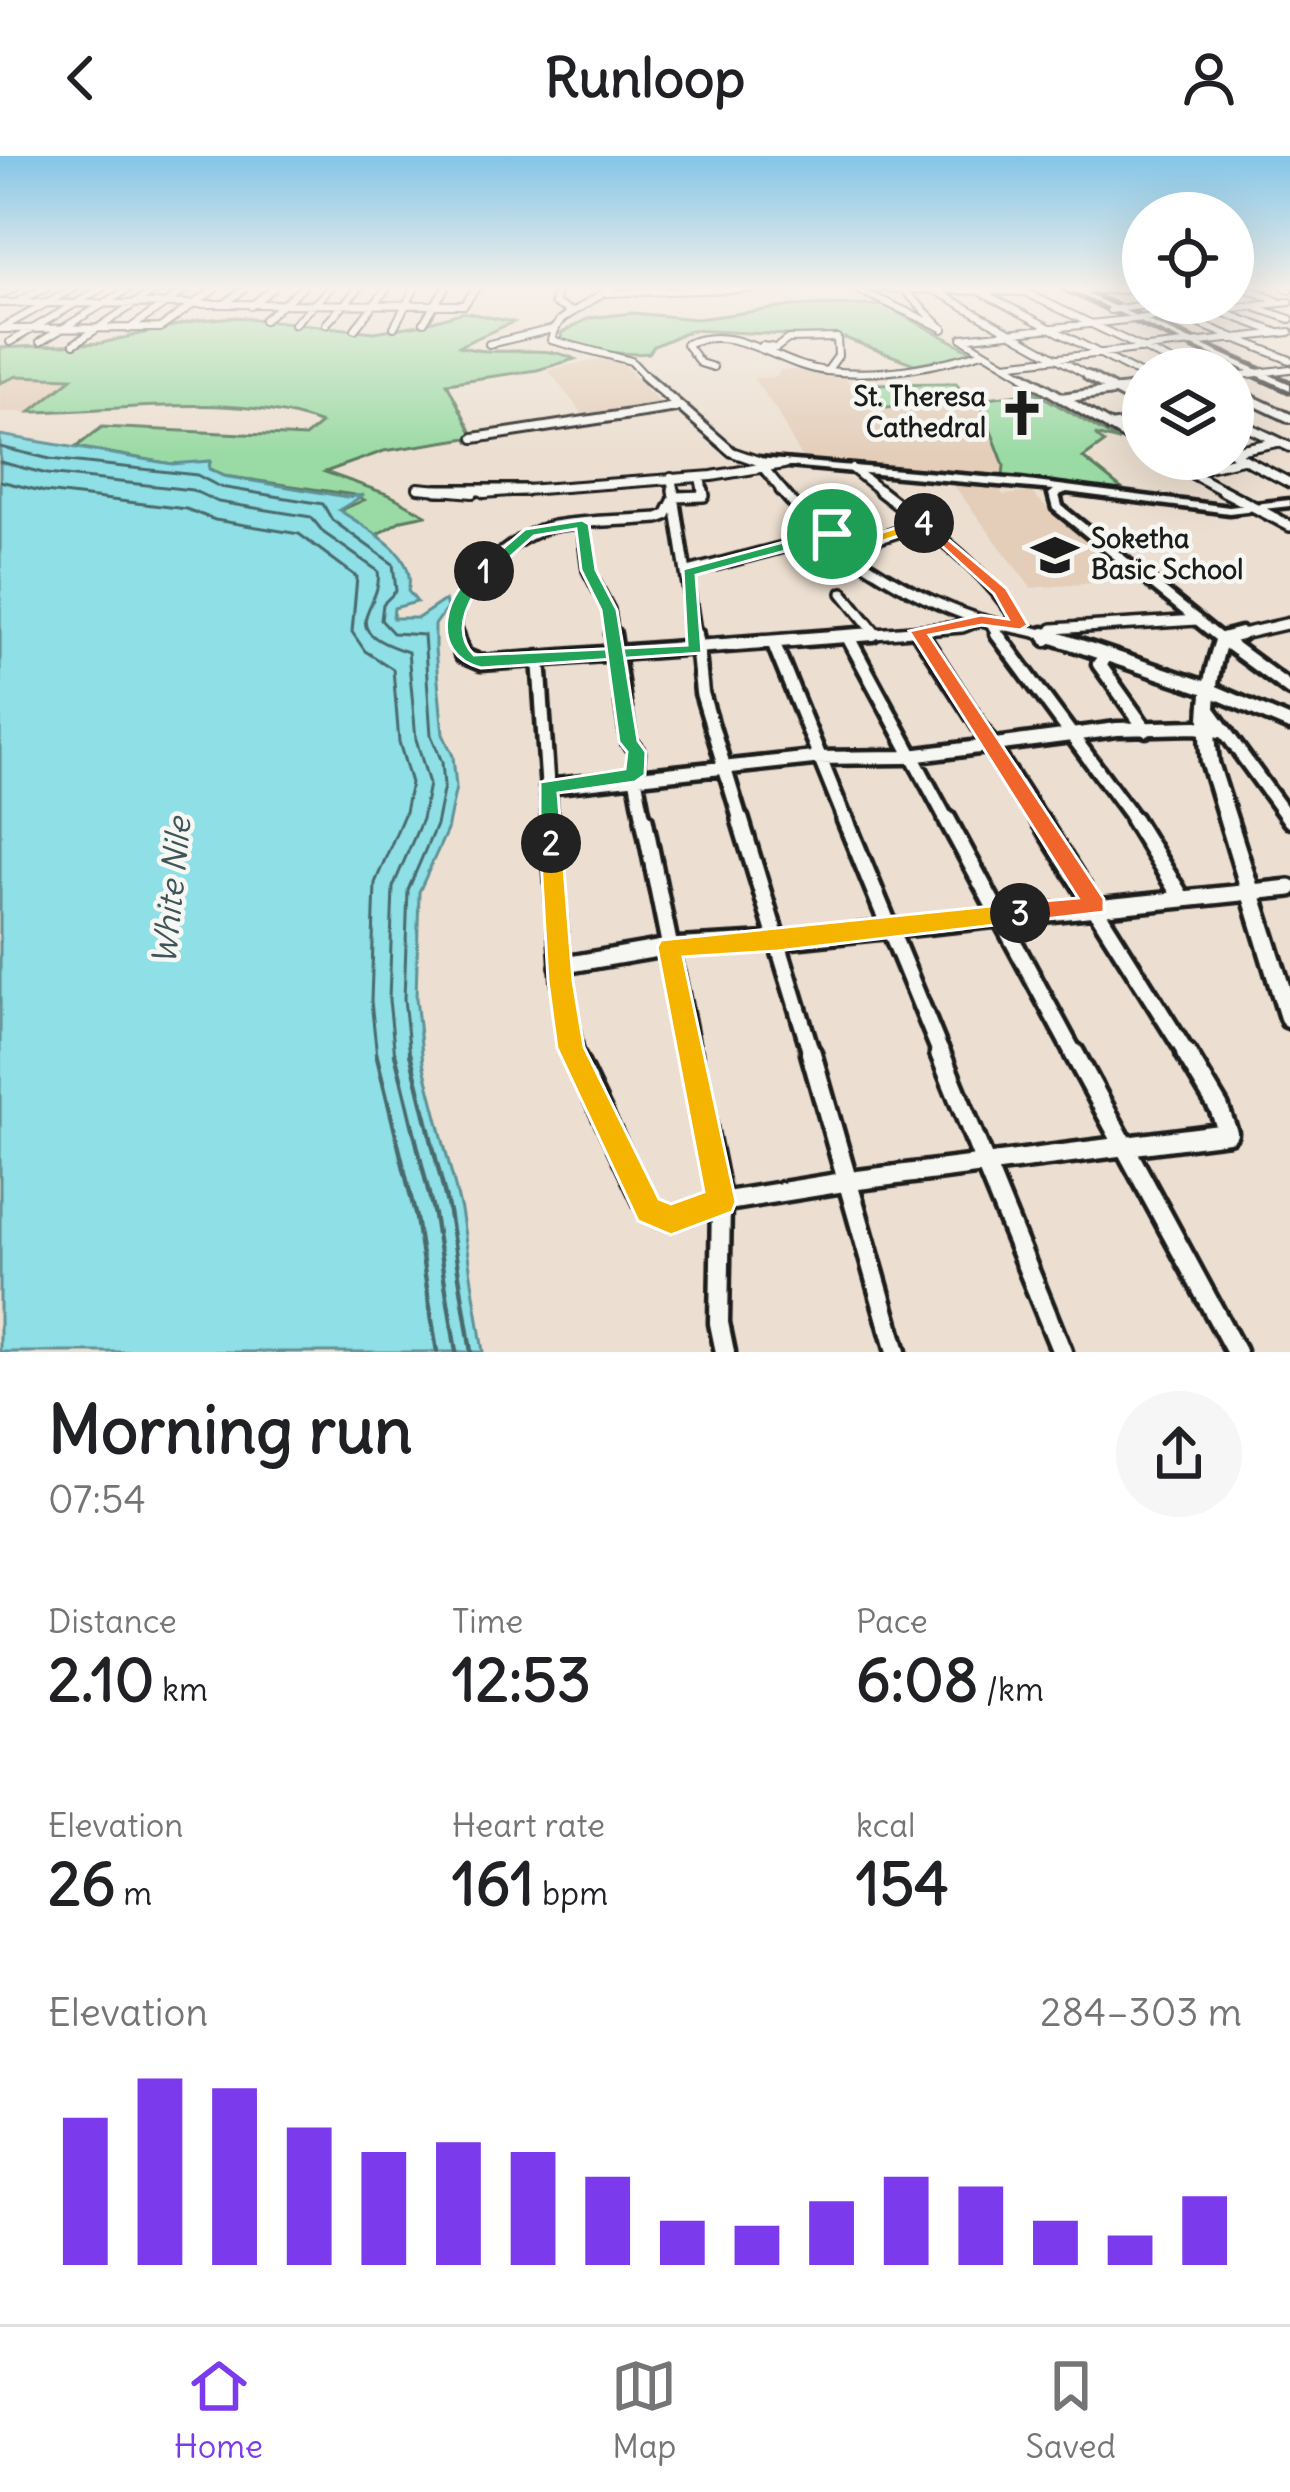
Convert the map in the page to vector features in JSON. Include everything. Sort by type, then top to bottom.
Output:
[{"type":"main road","points":[[1189,344],[1290,387]]},
{"type":"street","points":[[558,344],[631,361],[676,407],[732,452],[759,465],[799,511],[907,586],[986,621],[1020,625],[1206,698],[1290,724]]},
{"type":"street","points":[[687,344],[700,363],[713,368]]},
{"type":"street","points":[[746,344],[803,368],[827,371],[868,372],[983,352]]},
{"type":"street","points":[[827,371],[838,356],[837,344]]},
{"type":"street","points":[[971,344],[1122,434]]},
{"type":"street","points":[[1027,344],[1122,395]]},
{"type":"street","points":[[1078,344],[1122,366]]},
{"type":"street","points":[[1159,348],[1189,344]]},
{"type":"street","points":[[1250,344],[1290,364]]},
{"type":"street","points":[[1004,364],[1122,352]]},
{"type":"street","points":[[1254,373],[1290,364]]},
{"type":"street","points":[[1060,398],[1122,390]]},
{"type":"street","points":[[1254,401],[1290,418]]},
{"type":"street","points":[[1264,406],[1290,403]]},
{"type":"street","points":[[474,437],[676,407]]},
{"type":"street","points":[[1254,415],[1274,411]]},
{"type":"street","points":[[1110,427],[1122,425]]},
{"type":"street","points":[[1254,429],[1286,443]]},
{"type":"street","points":[[1254,448],[1286,443]]},
{"type":"street","points":[[418,488],[478,493],[700,477],[784,464],[1066,489],[1212,508],[1290,503]]},
{"type":"street","points":[[1254,464],[1290,483]]},
{"type":"street","points":[[853,469],[925,523],[1000,592],[1020,625]]},
{"type":"street","points":[[675,497],[704,496],[700,477]]},
{"type":"street","points":[[671,478],[702,693],[850,1180],[896,1352]]},
{"type":"street","points":[[1202,480],[1290,526]]},
{"type":"street","points":[[1066,489],[1054,494],[1057,507],[1290,689]]},
{"type":"street","points":[[675,497],[666,515],[658,518],[541,528],[511,545],[466,588],[455,622],[457,647],[468,659],[481,663],[774,644],[986,621]]},
{"type":"street","points":[[849,548],[925,523]]},
{"type":"street","points":[[582,524],[588,570],[609,610],[629,742],[637,752],[635,775],[721,1202],[718,1323],[725,1352]]},
{"type":"street","points":[[688,572],[832,534]]},
{"type":"street","points":[[842,593],[876,634]]},
{"type":"street","points":[[1047,638],[1053,629],[1197,620]]},
{"type":"street","points":[[986,621],[1154,846],[1181,897]]},
{"type":"street","points":[[1222,639],[1290,622]]},
{"type":"street","points":[[539,658],[560,966],[571,1048],[649,1210],[671,1220],[721,1202],[850,1180],[1228,1133],[1096,905],[918,631]]},
{"type":"street","points":[[848,637],[1236,1352]]},
{"type":"street","points":[[1222,639],[1206,698],[1204,726],[1210,762],[1290,1018]]},
{"type":"street","points":[[774,644],[1062,1352]]},
{"type":"street","points":[[1104,658],[1099,664],[1146,730]]},
{"type":"street","points":[[1206,698],[1290,821]]},
{"type":"street","points":[[548,787],[820,757],[912,757],[958,746],[1072,736],[1204,726],[1226,732]]},
{"type":"street","points":[[560,966],[669,947],[777,941],[1290,888]]},
{"type":"shaded area","points":[[604,358],[620,360],[663,407],[585,417],[548,370]]},
{"type":"shaded area","points":[[780,370],[840,371],[868,409],[981,407],[1004,465],[1003,477],[805,464],[753,378],[777,377]]},
{"type":"shaded area","points":[[17,376],[74,378],[30,412],[0,412],[0,383]]},
{"type":"shaded area","name":"Soketha Basic School","points":[[952,483],[999,487],[1003,495],[1031,492],[1135,580],[1031,588]]},
{"type":"green space","points":[[464,344],[459,346],[547,352],[575,359],[537,370],[447,383],[474,437],[384,451],[325,472],[390,495],[426,515],[402,520],[376,535],[339,511],[364,500],[354,495],[224,476],[209,468],[210,462],[172,464],[76,447],[102,427],[305,437],[321,424],[289,414],[216,406],[30,412],[72,378],[17,376],[0,383],[0,348]]},
{"type":"green space","points":[[572,344],[659,344],[649,353],[627,354]]},
{"type":"green space","points":[[860,344],[957,344],[975,353],[914,364]]},
{"type":"green space","points":[[956,383],[975,405],[881,407],[867,384]]},
{"type":"green space","points":[[1035,392],[1119,441],[1095,435],[1104,443],[1083,458],[1127,493],[1003,477],[1004,465],[979,399]]},
{"type":"water","name":"White Nile","points":[[0,435],[172,464],[210,461],[209,469],[223,476],[347,497],[364,495],[339,510],[388,543],[406,565],[408,591],[417,602],[394,608],[393,618],[418,618],[445,600],[447,608],[435,625],[435,649],[443,734],[453,756],[456,787],[447,830],[419,892],[416,998],[423,1063],[461,1210],[483,1352],[0,1352]]},
{"type":"place","name":"St. Theresa Cathedral","points":[[1022,413]]},
{"type":"place","name":"Soketha Basic School","points":[[1055,555]]},
{"type":"route","points":[[832,534],[772,546],[732,563],[688,572],[696,650],[615,656],[539,658],[481,663],[462,655],[454,639],[455,622],[466,588],[511,545],[541,528],[582,524],[588,570],[609,610],[615,656],[622,681],[629,742],[637,752],[635,775],[548,787],[560,981],[571,1048],[649,1210],[657,1217],[671,1220],[721,1202],[669,947],[777,941],[1096,905],[918,631],[962,627],[981,620],[1020,625],[1000,592],[925,523],[849,548],[832,534]]}]
